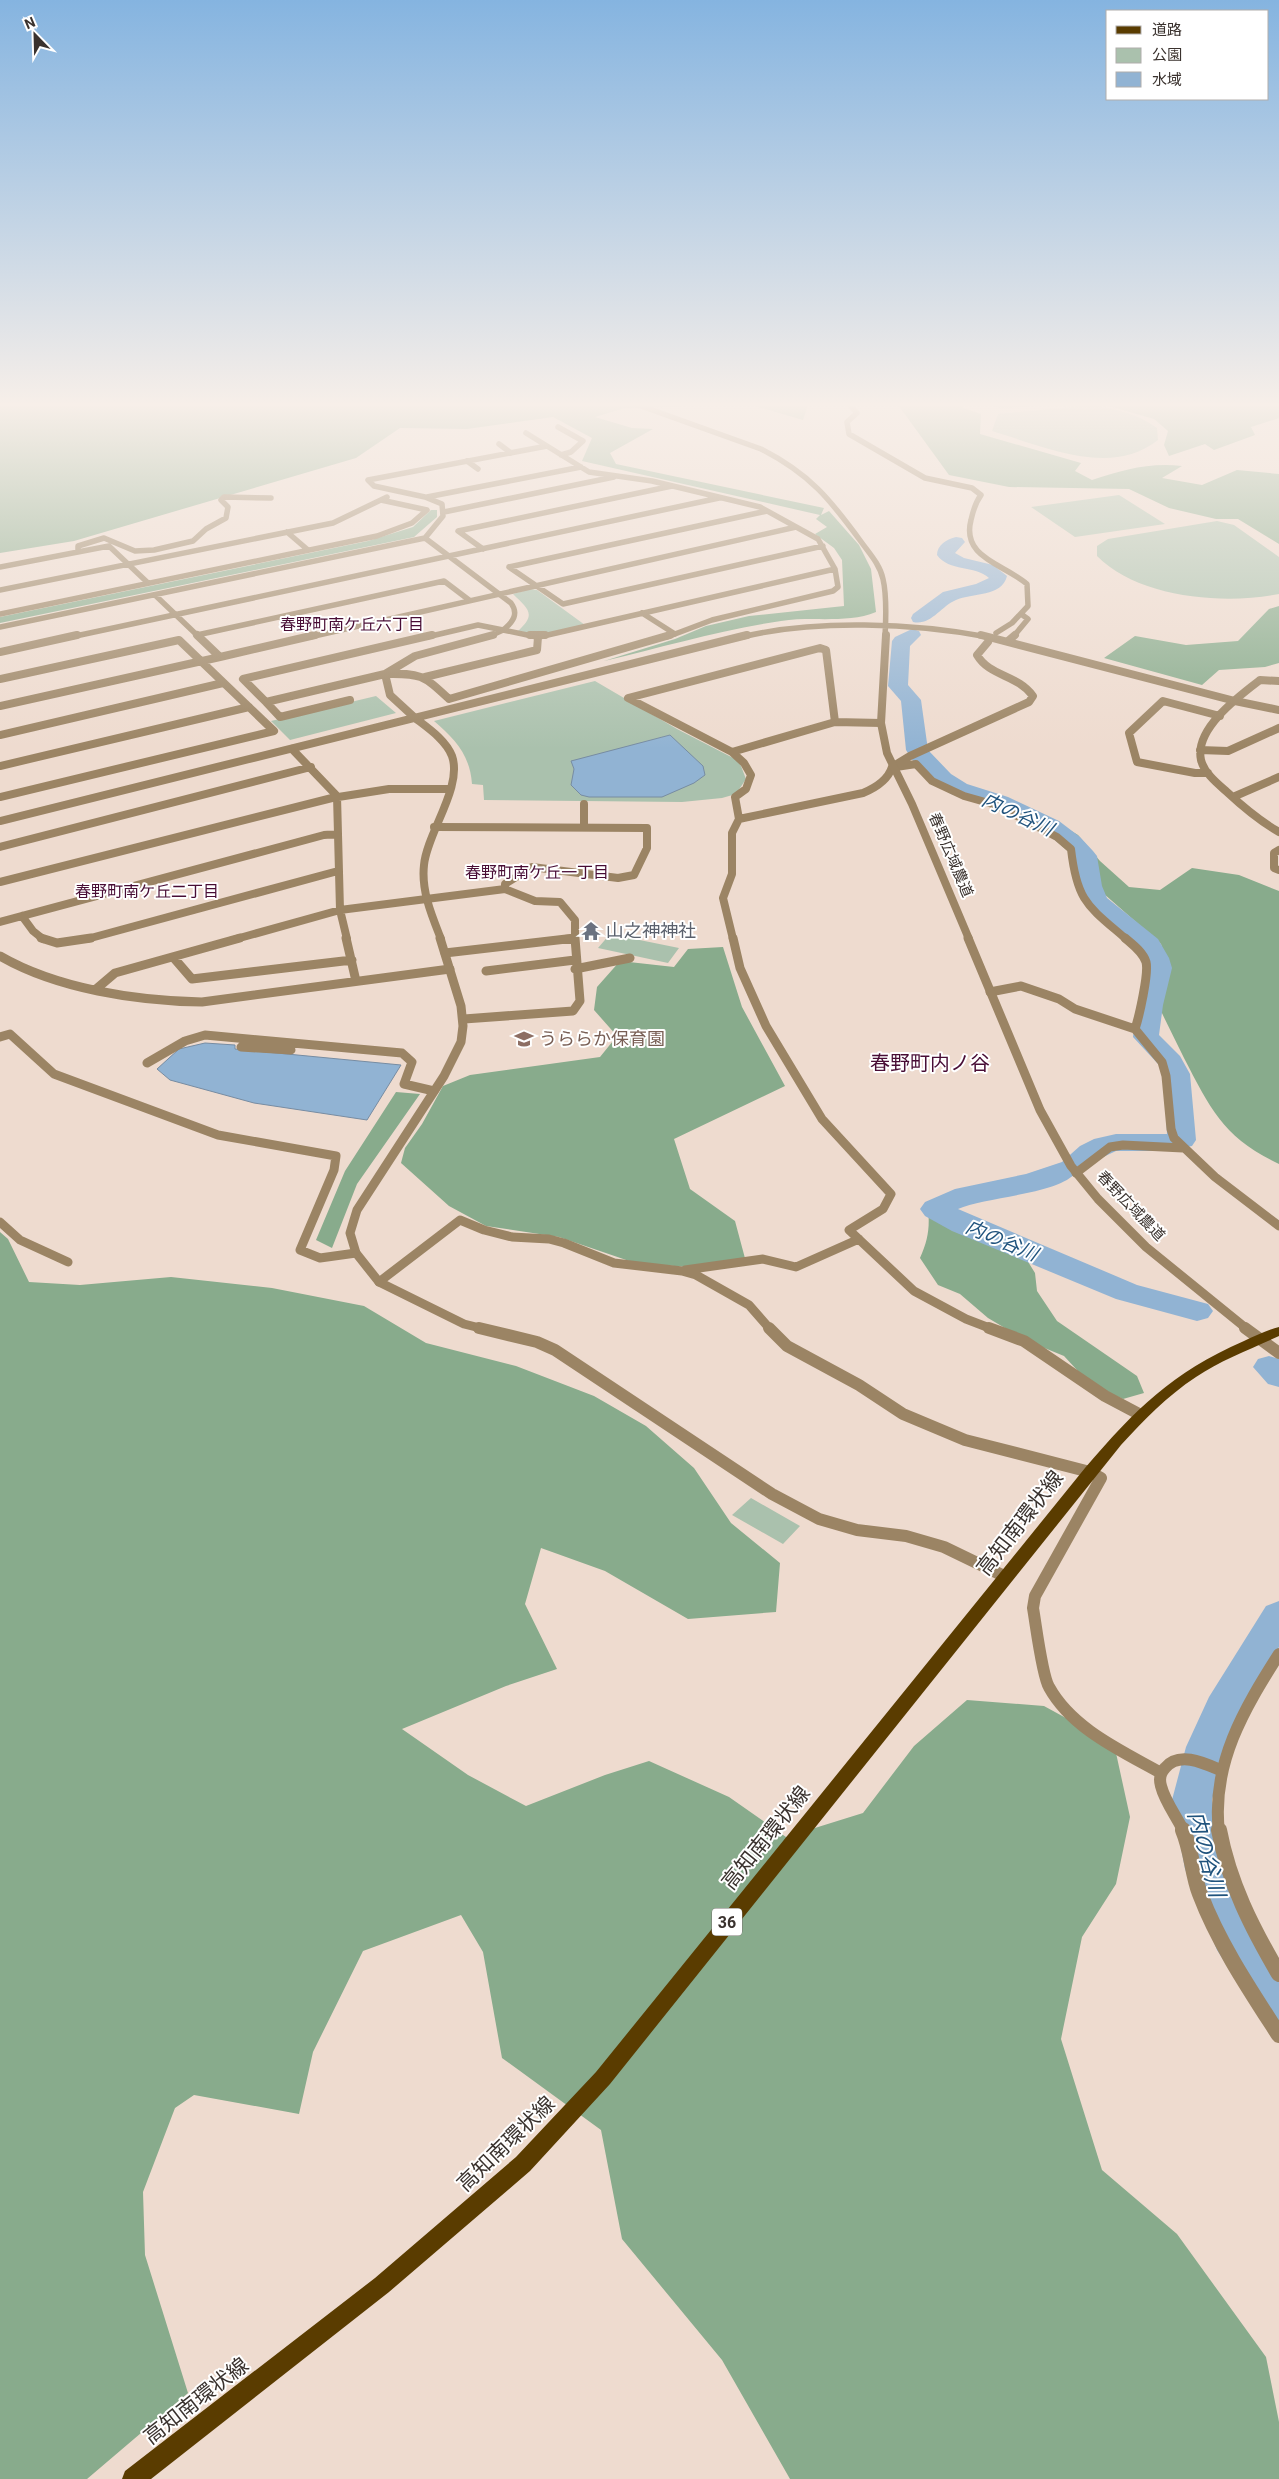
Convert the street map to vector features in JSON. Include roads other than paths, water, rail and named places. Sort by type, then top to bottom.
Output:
[{"type":"main road","name":"高知南環状線","points":[[133,2479],[382,2285],[523,2164],[603,2078],[866,1749],[1139,1414],[1175,1385],[1208,1364],[1279,1331]]},
{"type":"street","points":[[78,552],[78,546],[104,538],[135,551],[154,550],[193,541],[206,529],[226,518]]},
{"type":"street","points":[[0,590],[287,532],[346,518]]},
{"type":"street","points":[[0,614],[395,531],[412,523],[418,518]]},
{"type":"street","points":[[0,627],[425,538],[442,518]]},
{"type":"street","points":[[483,549],[458,531],[520,518]]},
{"type":"street","points":[[0,652],[626,518]]},
{"type":"street","points":[[736,518],[509,566],[563,604],[823,546]]},
{"type":"street","points":[[425,677],[449,699],[661,640],[712,620],[833,592],[838,587],[835,569],[818,539],[779,518]]},
{"type":"street","name":"春野広域農道","points":[[843,518],[878,566],[883,579],[886,627],[881,722],[892,767],[912,804],[1040,1110],[1062,1152],[1076,1173],[1169,1267],[1201,1295],[1279,1353]]},
{"type":"street","points":[[971,518],[967,533],[969,540],[990,561],[1022,578],[1027,584],[1028,606],[1021,614],[996,633]]},
{"type":"street","points":[[0,706],[796,527]]},
{"type":"street","points":[[287,532],[308,550]]},
{"type":"street","points":[[385,674],[415,656],[479,640],[504,630],[513,621],[516,610],[499,593],[425,538]]},
{"type":"street","points":[[0,568],[109,546],[148,583]]},
{"type":"street","points":[[350,700],[280,716],[243,679],[478,624],[538,637],[835,569]]},
{"type":"street","points":[[197,635],[444,581],[469,600]]},
{"type":"street","points":[[155,595],[220,657]]},
{"type":"street","points":[[642,613],[675,634]]},
{"type":"street","points":[[1008,641],[1021,630],[1028,619],[1021,614]]},
{"type":"street","points":[[0,822],[778,629],[831,625],[951,631],[1008,641],[1234,701],[1279,710]]},
{"type":"street","points":[[266,702],[385,674],[425,677],[537,650],[538,637]]},
{"type":"street","points":[[0,678],[179,640],[274,732],[0,797]]},
{"type":"street","points":[[739,819],[862,793],[874,788],[890,774],[892,767],[910,756],[1029,702],[1033,696],[1024,684],[988,670],[981,664],[977,655],[988,642]]},
{"type":"street","points":[[835,722],[826,650],[820,648],[628,698],[732,752],[744,762],[751,775],[746,788],[735,797],[739,819],[732,833],[732,874],[723,898],[740,968],[766,1026],[822,1118],[891,1194],[883,1209],[849,1230],[914,1291],[966,1319],[1024,1341],[1105,1396],[1139,1414]]},
{"type":"street","points":[[385,674],[386,690],[391,698],[440,740],[452,757],[454,772],[426,852],[422,876],[427,900],[464,1019],[462,1041],[434,1091],[357,1210],[350,1233],[356,1253],[379,1282],[464,1324],[538,1342],[555,1350],[772,1494],[819,1519],[857,1530],[906,1536],[944,1547],[1006,1578]]},
{"type":"street","points":[[1279,681],[1260,680],[1234,701],[1204,736],[1200,750],[1200,759],[1208,773],[1264,824],[1279,832]]},
{"type":"street","points":[[0,735],[223,683]]},
{"type":"street","points":[[1208,773],[1195,773],[1137,762],[1129,733],[1163,701],[1220,716]]},
{"type":"street","points":[[0,766],[249,707]]},
{"type":"street","points":[[732,752],[835,722],[881,722]]},
{"type":"street","points":[[1200,750],[1228,751],[1279,728]]},
{"type":"street","points":[[292,749],[338,796],[340,910],[356,981]]},
{"type":"street","points":[[892,767],[916,764],[932,781],[964,796],[996,805],[1057,837],[1071,849],[1074,877],[1080,893],[1090,908],[1140,950],[1146,962],[1140,1016],[1135,1029]]},
{"type":"street","points":[[0,847],[311,767]]},
{"type":"street","points":[[1233,797],[1279,777]]},
{"type":"street","points":[[0,882],[338,796],[383,788],[449,789]]},
{"type":"street","points":[[584,804],[584,827]]},
{"type":"street","points":[[434,828],[647,828],[647,848],[634,875],[618,878],[532,867],[505,884],[505,889]]},
{"type":"street","points":[[0,922],[324,835],[338,834]]},
{"type":"street","points":[[1279,850],[1274,853],[1274,868],[1279,870]]},
{"type":"street","points":[[22,916],[34,934],[54,945],[76,942],[338,871]]},
{"type":"street","points":[[95,990],[115,973],[340,910],[505,889],[535,901],[560,902],[575,920],[575,965],[580,1001],[573,1011],[464,1019]]},
{"type":"street","points":[[445,953],[575,938]]},
{"type":"street","points":[[173,957],[192,979],[352,960]]},
{"type":"street","points":[[486,971],[575,965],[599,966],[612,960],[630,958]]},
{"type":"street","points":[[2,959],[95,990],[152,1000],[202,1002],[450,969]]},
{"type":"street","points":[[990,992],[1020,986],[1059,999],[1075,1009],[1135,1029],[1162,1062],[1166,1076],[1171,1130],[1179,1143],[1216,1177],[1279,1226]]},
{"type":"street","points":[[0,1037],[10,1034],[54,1074],[218,1135],[336,1156],[334,1170],[300,1250],[306,1255],[329,1258],[356,1253]]},
{"type":"street","points":[[147,1063],[185,1041],[205,1035],[402,1053],[412,1062],[404,1084],[434,1091]]},
{"type":"street","points":[[241,1047],[382,1055],[386,1052]]},
{"type":"street","points":[[1076,1173],[1110,1147],[1123,1144],[1179,1143]]},
{"type":"street","points":[[379,1282],[460,1220],[484,1230],[512,1237],[549,1239],[564,1243],[614,1263],[682,1271],[696,1275],[748,1305],[762,1317],[776,1337],[787,1346],[860,1385],[903,1414],[965,1440],[1016,1455],[1090,1472],[1102,1478],[1035,1596],[1032,1608],[1048,1686],[1062,1705],[1096,1736],[1161,1772]]},
{"type":"street","points":[[0,1222],[20,1240],[68,1262]]},
{"type":"street","points":[[682,1271],[763,1260],[796,1267],[858,1239]]},
{"type":"street","points":[[1279,1654],[1234,1731],[1215,1768],[1216,1815],[1225,1868],[1249,1924],[1279,1974]]},
{"type":"street","points":[[1215,1768],[1183,1758],[1169,1763],[1161,1772],[1160,1786],[1186,1836],[1192,1873],[1204,1903],[1242,1978],[1279,2035]]},
{"type":"water","points":[[670,735],[703,766],[705,775],[694,783],[662,797],[589,797],[581,795],[571,785],[574,769],[571,761]]},
{"type":"water","points":[[205,1043],[235,1045],[235,1049],[401,1065],[367,1120],[254,1103],[170,1080],[157,1069],[179,1049]]},
{"type":"waterway","name":"内の谷川","points":[[920,618],[937,603],[949,596],[981,588],[993,584],[997,580],[998,576],[993,572],[958,562],[946,555],[946,550],[956,542]]},
{"type":"waterway","name":"内の谷川","points":[[912,635],[902,641],[900,646],[898,686],[911,700],[917,750],[923,759],[943,779],[959,789],[1000,802],[1051,826],[1072,842],[1085,856],[1090,886],[1097,901],[1111,915],[1149,944],[1157,958],[1159,968],[1150,1005],[1146,1037],[1171,1062],[1177,1074],[1182,1140],[1152,1143],[1116,1142],[1104,1145],[1090,1152],[1076,1163]]},
{"type":"waterway","name":"内の谷川","points":[[1062,1171],[1047,1178],[966,1196],[950,1201],[935,1209],[963,1224],[1127,1292],[1197,1311]]},
{"type":"waterway","name":"内の谷川","points":[[1269,1367],[1279,1376]]},
{"type":"waterway","name":"内の谷川","points":[[1279,1616],[1228,1697],[1206,1747],[1192,1800],[1206,1869],[1232,1936],[1279,2007]]},
{"type":"place","name":"山之神神社","points":[[591,931]]},
{"type":"place","name":"うららか保育園","points":[[524,1039]]},
{"type":"district","name":"春野町南ケ丘六丁目","points":[[352,624]]},
{"type":"district","name":"春野町南ケ丘一丁目","points":[[537,872]]},
{"type":"district","name":"春野町南ケ丘二丁目","points":[[147,891]]},
{"type":"district","name":"春野町内ノ谷","points":[[930,1063]]}]
